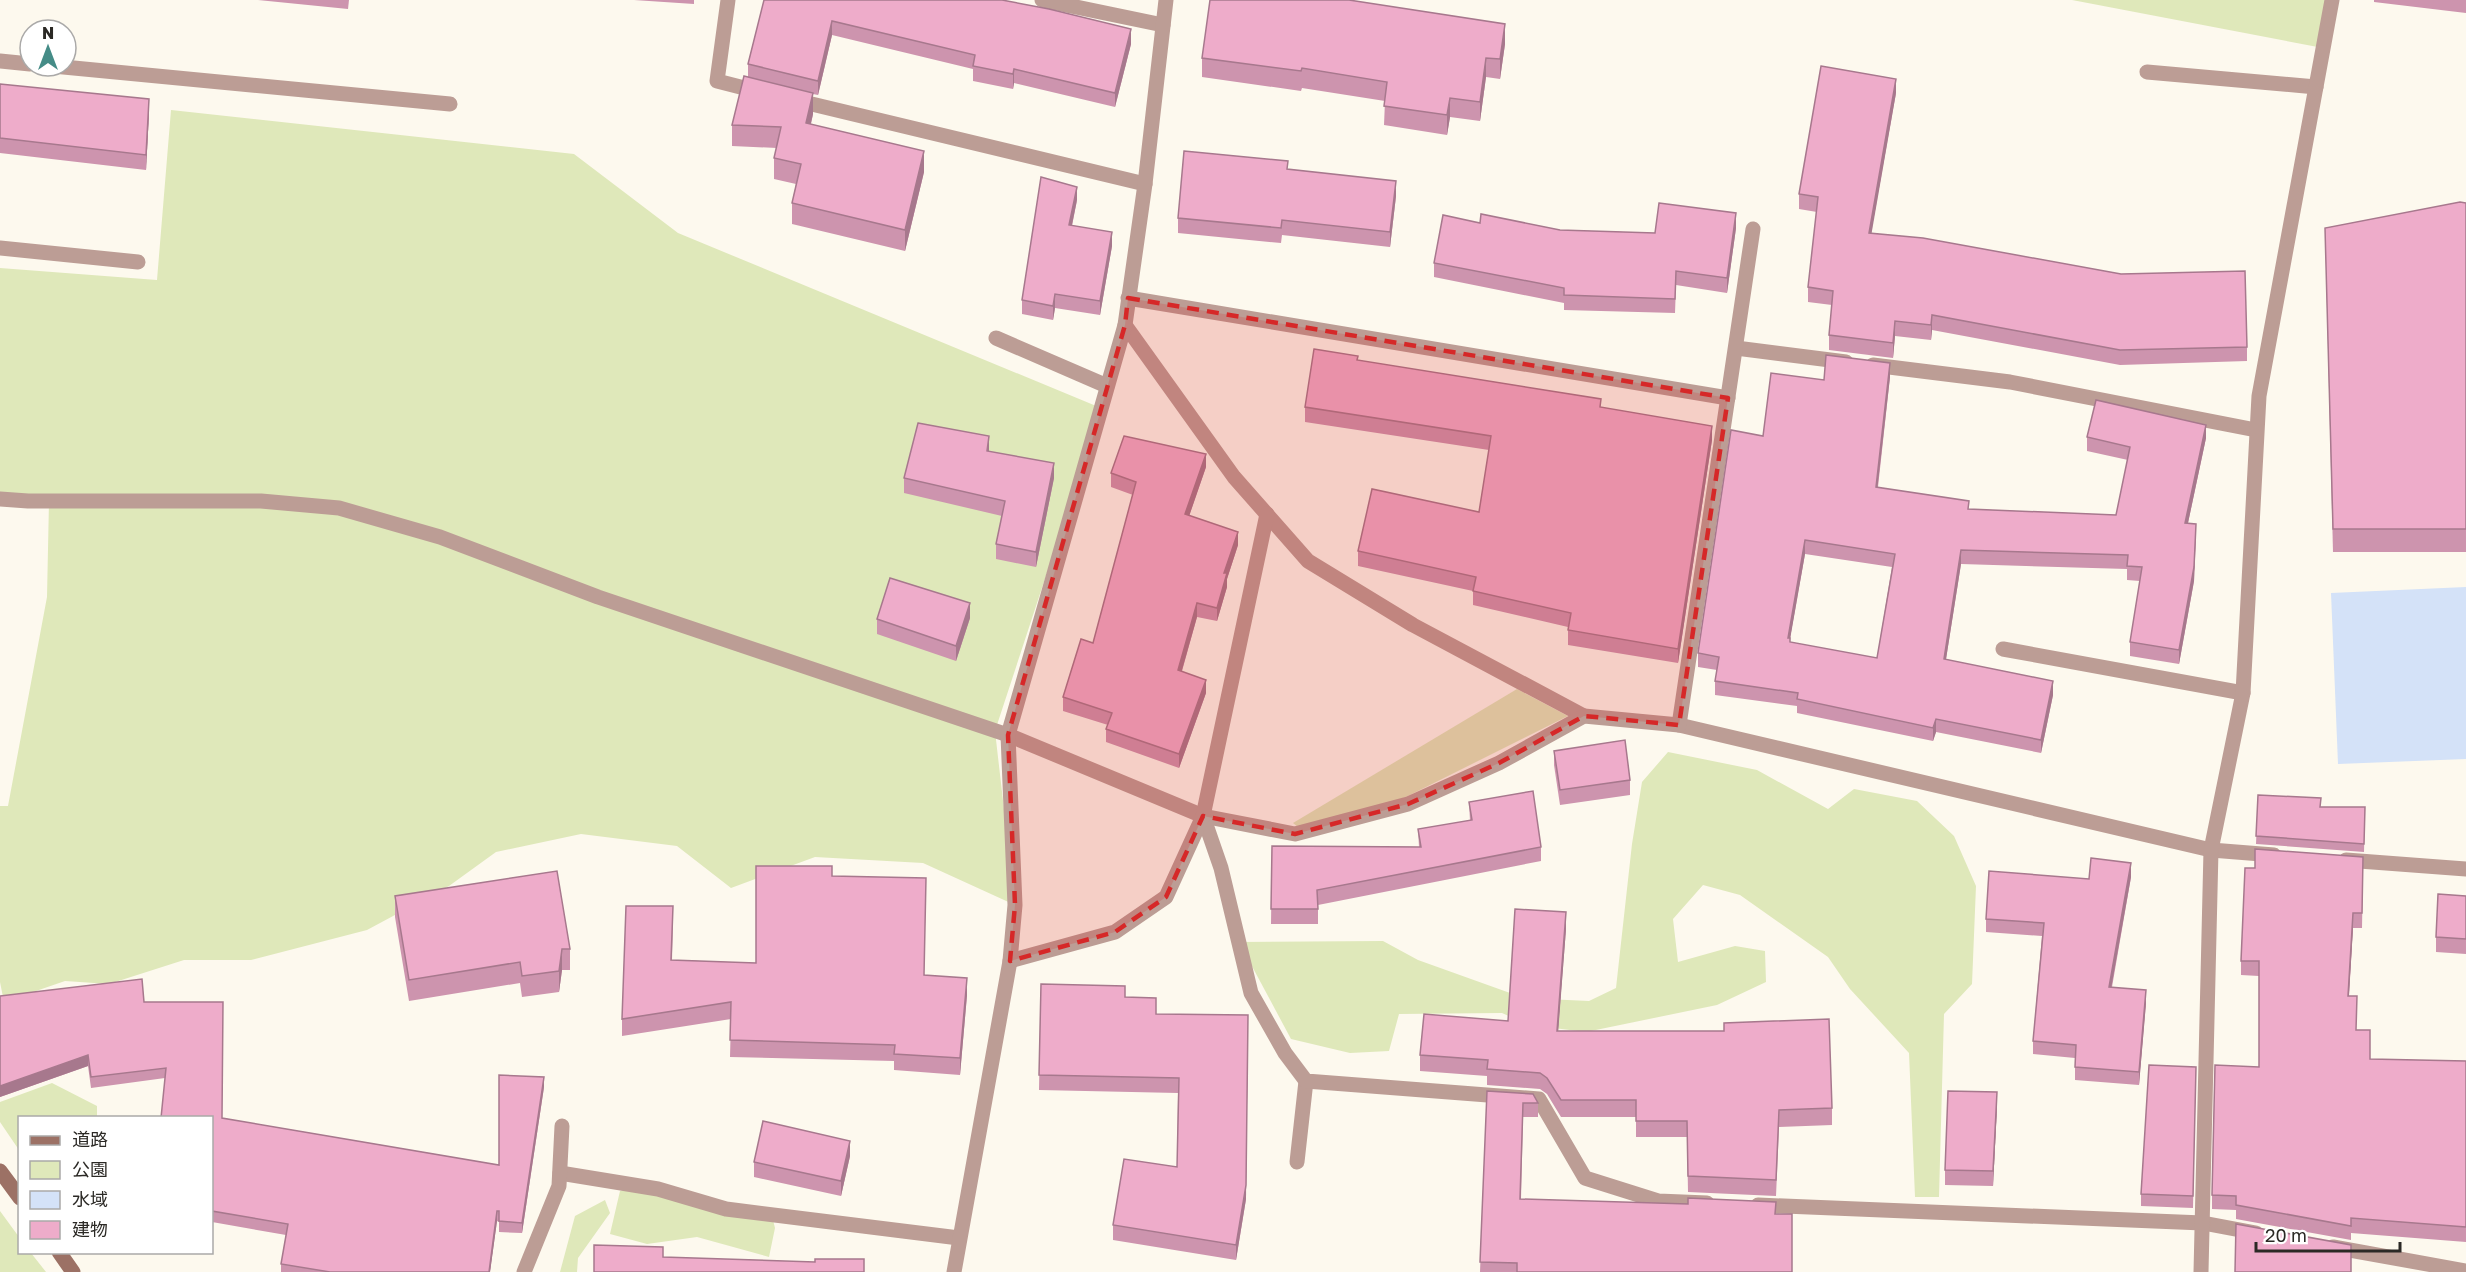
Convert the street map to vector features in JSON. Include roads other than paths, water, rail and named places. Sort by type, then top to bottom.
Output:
[{"type":"main road","points":[[0,1171],[18,1195]]},
{"type":"main road","points":[[60,1254],[73,1272]]},
{"type":"street","points":[[728,0],[717,81],[1145,184]]},
{"type":"street","points":[[1042,0],[1163,25]]},
{"type":"street","points":[[954,1272],[1010,961],[1015,905],[1008,735],[1125,325],[1145,184],[1166,0]]},
{"type":"street","points":[[2201,1272],[2211,850],[2243,693],[2259,396],[2332,0]]},
{"type":"street","points":[[0,61],[18,63]]},
{"type":"street","points":[[78,68],[450,104]]},
{"type":"street","points":[[2147,72],[2316,87]]},
{"type":"street","points":[[1679,725],[1754,229]]},
{"type":"street","points":[[0,248],[138,262]]},
{"type":"street","points":[[1128,298],[1728,398]]},
{"type":"street","points":[[1125,325],[1234,477],[1308,561],[1413,625],[1584,716],[1679,725],[2211,850],[2292,856]]},
{"type":"street","points":[[996,338],[1107,386]]},
{"type":"street","points":[[1736,348],[2010,382],[2256,430]]},
{"type":"street","points":[[0,499],[261,501],[339,508],[440,537],[598,597],[1008,735],[1203,816],[1295,834],[1408,804],[1499,763],[1584,716]]},
{"type":"street","points":[[1010,961],[1115,932],[1166,897],[1203,816],[1267,514]]},
{"type":"street","points":[[2003,649],[2243,693]]},
{"type":"street","points":[[1203,816],[1221,868],[1251,993],[1285,1053],[1306,1081],[1297,1162]]},
{"type":"street","points":[[2327,859],[2466,870]]},
{"type":"street","points":[[1306,1081],[1539,1099],[1585,1178],[1658,1201],[1717,1204]]},
{"type":"street","points":[[524,1272],[560,1186],[562,1126]]},
{"type":"street","points":[[560,1173],[658,1189],[726,1209],[959,1238]]},
{"type":"street","points":[[1741,1205],[2203,1223],[2272,1236]]},
{"type":"street","points":[[2317,1244],[2466,1271]]},
{"type":"water","points":[[2466,587],[2466,759],[2338,764],[2331,593]]}]
